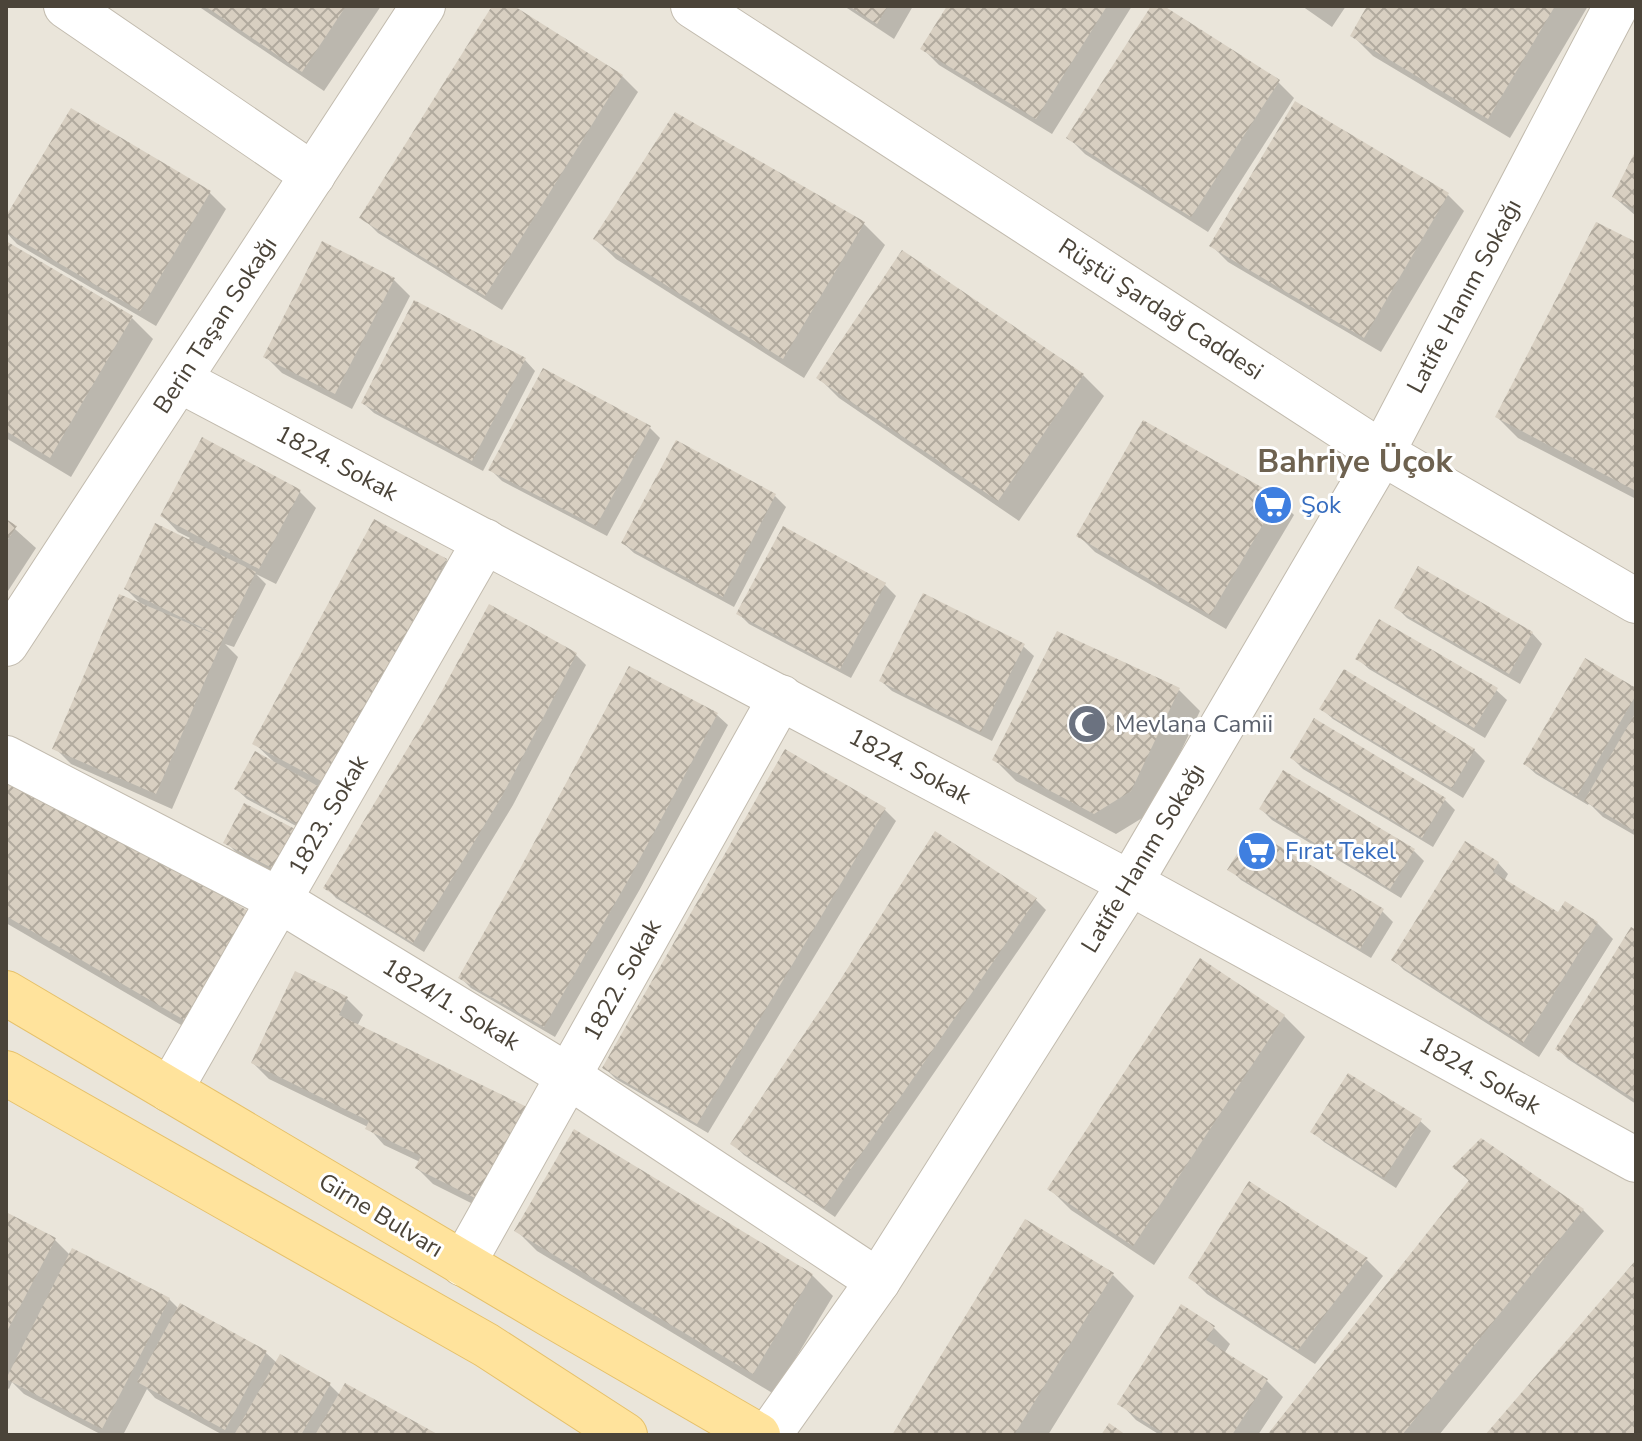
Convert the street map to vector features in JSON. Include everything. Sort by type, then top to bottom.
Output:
[{"type":"main road","name":"Girne Bulvarı","points":[[6,993],[758,1435]]},
{"type":"main road","points":[[6,1073],[486,1345],[625,1435]]},
{"type":"street","points":[[66,6],[313,175]]},
{"type":"street","name":"Berin Taşan Sokağı","points":[[6,644],[423,6]]},
{"type":"street","name":"Rüştü Şardağ Caddesi","points":[[693,6],[1382,453],[1636,601]]},
{"type":"street","name":"Latife Hanım Sokağı","points":[[769,1435],[878,1281],[1130,883],[1382,453],[1616,6]]},
{"type":"street","name":"1824. Sokak","points":[[179,380],[1130,883],[1636,1160]]},
{"type":"street","name":"1823. Sokak","points":[[170,1090],[485,541]]},
{"type":"street","name":"1822. Sokak","points":[[463,1264],[781,697]]},
{"type":"street","name":"1824/1. Sokak","points":[[6,758],[279,900],[568,1076],[878,1281]]},
{"type":"shaded area","points":[[6,6],[1636,6],[1636,1435],[6,1435]]},
{"type":"building","points":[[205,6],[346,6],[302,72]]},
{"type":"building","points":[[492,6],[514,6],[623,75],[485,296],[359,218]]},
{"type":"building","points":[[849,6],[888,6],[877,24]]},
{"type":"building","points":[[947,6],[1107,6],[1036,119],[920,49]]},
{"type":"building","points":[[1151,6],[1164,6],[1280,80],[1191,217],[1066,138]]},
{"type":"building","points":[[1367,6],[1555,6],[1488,119],[1350,36]]},
{"type":"building","points":[[1295,101],[1449,193],[1364,338],[1209,246]]},
{"type":"building","points":[[71,108],[211,191],[140,311],[6,232],[6,216]]},
{"type":"building","points":[[675,112],[865,222],[783,359],[593,239]]},
{"type":"building","points":[[1636,150],[1636,210],[1612,197]]},
{"type":"building","points":[[1596,222],[1636,242],[1636,491],[1495,417]]},
{"type":"building","points":[[6,241],[133,316],[50,458],[6,431]]},
{"type":"building","points":[[322,241],[395,278],[335,394],[263,357]]},
{"type":"building","points":[[902,250],[1084,374],[998,501],[816,378]]},
{"type":"building","points":[[414,300],[526,358],[472,461],[361,403]]},
{"type":"building","points":[[543,368],[651,426],[596,526],[488,470]]},
{"type":"building","points":[[1143,420],[1279,497],[1210,615],[1076,536]]},
{"type":"building","points":[[202,437],[301,490],[259,569],[160,516]]},
{"type":"building","points":[[676,440],[776,494],[723,597],[621,543]]},
{"type":"building","points":[[6,519],[17,526],[6,542]]},
{"type":"building","points":[[374,519],[447,559],[325,783],[252,744]]},
{"type":"building","points":[[155,523],[256,572],[223,639],[156,794],[52,749],[119,594],[219,636],[124,589]]},
{"type":"building","points":[[783,526],[886,583],[840,669],[736,614]]},
{"type":"building","points":[[1418,566],[1533,632],[1509,674],[1394,608]]},
{"type":"building","points":[[923,593],[1025,644],[981,732],[879,681]]},
{"type":"building","points":[[489,604],[577,653],[502,796],[413,943],[323,888],[437,700]]},
{"type":"building","points":[[1379,619],[1498,688],[1474,728],[1355,659]]},
{"type":"building","name":"Mevlana Camii","points":[[1057,631],[1180,688],[1131,791],[1094,814],[992,760]]},
{"type":"building","points":[[1585,658],[1636,688],[1636,695],[1577,796],[1523,764]]},
{"type":"building","points":[[629,666],[718,713],[630,877],[544,1027],[458,978]]},
{"type":"building","points":[[1344,669],[1475,749],[1452,788],[1319,709]]},
{"type":"building","points":[[1636,712],[1636,832],[1584,801]]},
{"type":"building","points":[[1314,718],[1446,798],[1422,838],[1290,758]]},
{"type":"building","points":[[785,749],[886,808],[697,1124],[602,1068]]},
{"type":"building","points":[[255,751],[323,789],[302,827],[234,789]]},
{"type":"building","points":[[6,770],[255,915],[191,1024],[6,916]]},
{"type":"building","points":[[1283,770],[1415,849],[1390,889],[1259,809]]},
{"type":"building","points":[[244,803],[301,832],[280,872],[223,843]]},
{"type":"building","points":[[1252,830],[1384,909],[1360,949],[1227,870]]},
{"type":"building","points":[[935,831],[1037,898],[824,1208],[730,1144]]},
{"type":"building","points":[[1465,841],[1499,862],[1493,872],[1558,912],[1565,901],[1598,922],[1523,1043],[1391,960]]},
{"type":"building","points":[[1631,927],[1636,930],[1636,1100],[1555,1049]]},
{"type":"building","points":[[1200,958],[1285,1015],[1133,1246],[1047,1189]]},
{"type":"building","points":[[295,971],[348,997],[339,1015],[527,1107],[481,1201],[415,1168],[421,1156],[365,1129],[369,1121],[251,1063]]},
{"type":"building","points":[[1348,1073],[1422,1119],[1384,1178],[1310,1132]]},
{"type":"building","points":[[574,1129],[813,1274],[753,1374],[514,1231]]},
{"type":"building","points":[[1481,1138],[1584,1209],[1402,1435],[1267,1435],[1469,1180],[1452,1167]]},
{"type":"building","points":[[1249,1181],[1368,1258],[1298,1350],[1188,1278]]},
{"type":"building","points":[[6,1212],[56,1238],[6,1333]]},
{"type":"building","points":[[1025,1219],[1114,1273],[1014,1435],[892,1435]]},
{"type":"building","points":[[72,1248],[170,1298],[102,1429],[6,1379]]},
{"type":"building","points":[[1636,1260],[1636,1435],[1485,1435]]},
{"type":"building","points":[[180,1303],[267,1351],[225,1430],[137,1382]]},
{"type":"building","points":[[1181,1304],[1215,1326],[1206,1340],[1268,1379],[1232,1435],[1166,1435],[1117,1404]]},
{"type":"building","points":[[280,1354],[331,1383],[301,1435],[234,1435]]},
{"type":"building","points":[[345,1383],[439,1435],[315,1435]]},
{"type":"building","points":[[1109,1423],[1126,1435],[1101,1435]]},
{"type":"place","name":"Şok","points":[[1273,505]]},
{"type":"place","name":"Mevlana Camii","points":[[1087,724]]},
{"type":"place","name":"Fırat Tekel","points":[[1257,851]]},
{"type":"district","name":"Bahriye Üçok","points":[[1355,461]]}]
